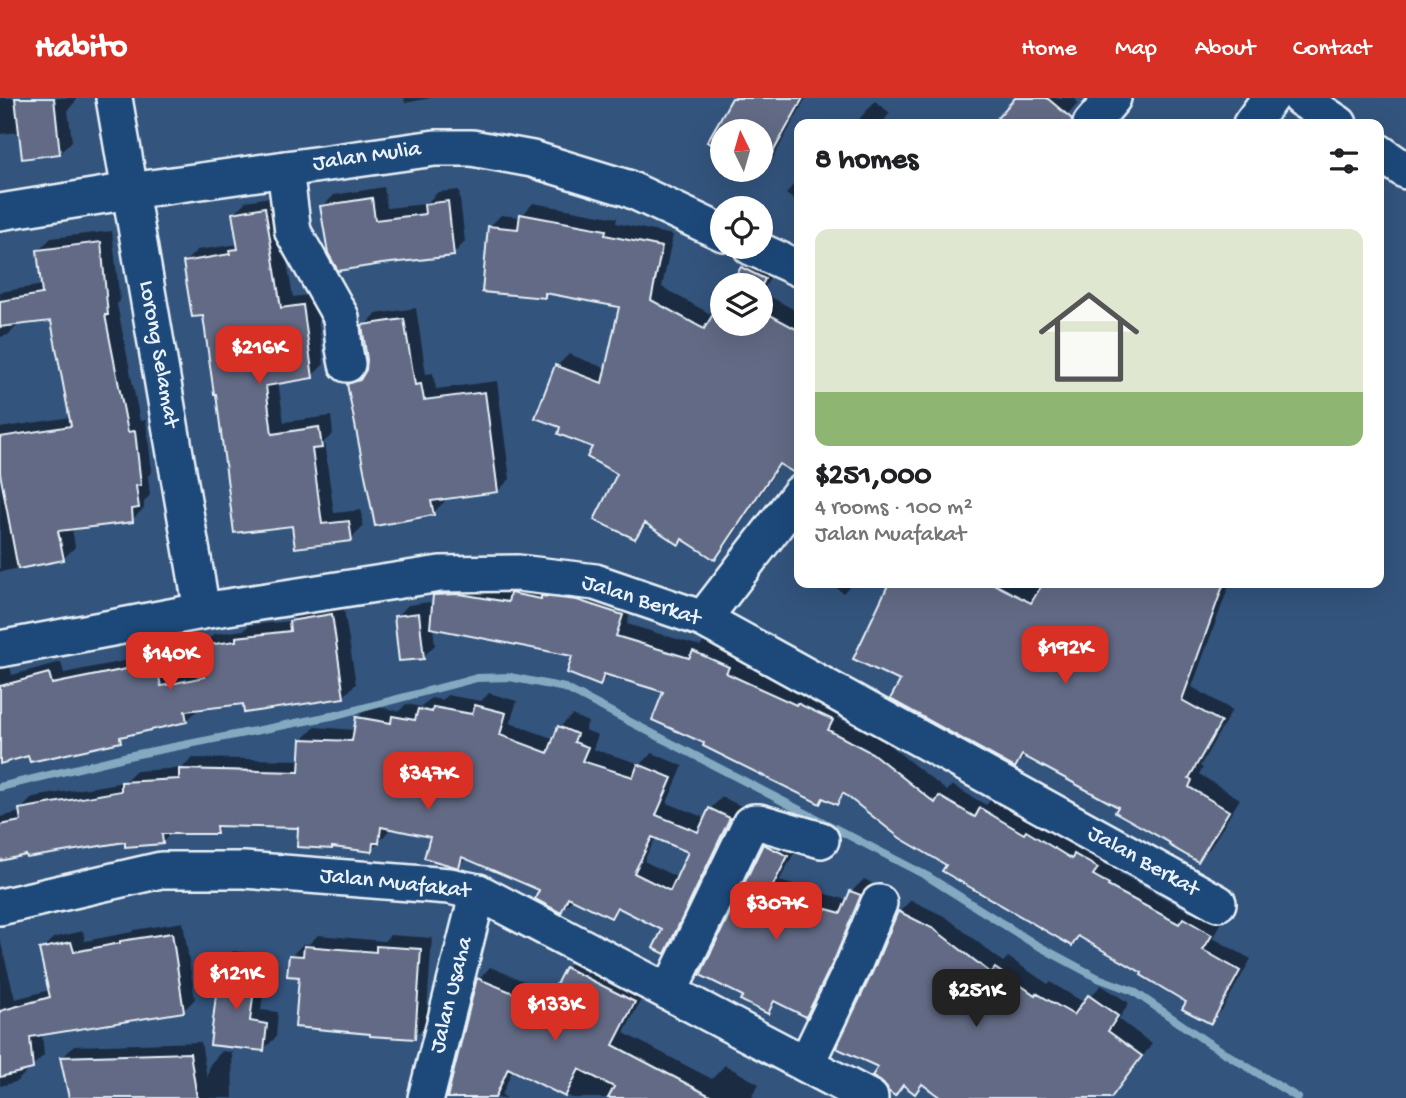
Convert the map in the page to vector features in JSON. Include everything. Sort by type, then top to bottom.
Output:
[{"type":"street","name":"Lorong Selamat","points":[[114,98],[202,611]]},
{"type":"street","points":[[1095,119],[1113,98]]},
{"type":"street","points":[[1255,119],[1270,98]]},
{"type":"street","points":[[1300,98],[1332,119]]},
{"type":"street","name":"Jalan Mulia","points":[[0,212],[435,148],[472,148],[532,159],[627,188],[710,227]]},
{"type":"street","points":[[1384,156],[1406,171]]},
{"type":"street","points":[[285,169],[293,232],[341,317],[347,364]]},
{"type":"street","points":[[773,257],[794,266]]},
{"type":"street","points":[[703,619],[794,501]]},
{"type":"street","name":"Jalan Berkat","points":[[0,649],[202,611],[440,574],[518,573],[595,582],[703,619],[1218,902]]},
{"type":"street","points":[[669,992],[750,824],[759,822],[821,840]]},
{"type":"street","name":"Jalan Muafakat","points":[[0,907],[161,870],[244,870],[449,886],[478,892],[870,1098]]},
{"type":"street","name":"Jalan Usaha","points":[[426,1098],[478,892]]},
{"type":"street","points":[[806,1064],[854,964],[879,903]]},
{"type":"building","points":[[15,98],[54,98],[60,154],[22,159]]},
{"type":"building","points":[[732,98],[803,98],[774,150],[774,119],[720,119]]},
{"type":"building","points":[[1015,98],[1047,98],[1072,119],[996,119]]},
{"type":"building","points":[[372,198],[375,220],[425,214],[424,204],[448,201],[454,256],[338,271],[328,253],[320,206]]},
{"type":"building","points":[[265,207],[281,308],[303,305],[313,378],[266,386],[272,434],[319,427],[322,448],[312,449],[322,524],[349,521],[352,541],[295,548],[292,526],[234,533],[203,316],[192,317],[183,262],[230,254],[229,250],[238,249],[232,213]]},
{"type":"building","points":[[520,214],[606,230],[605,235],[662,247],[651,300],[704,329],[710,319],[710,336],[773,336],[773,316],[794,328],[794,473],[779,464],[715,560],[682,539],[679,545],[645,523],[635,539],[594,520],[617,474],[587,457],[592,447],[558,434],[560,427],[535,418],[555,365],[602,383],[619,307],[545,293],[545,298],[482,292],[488,226],[518,229]]},
{"type":"building","points":[[101,242],[108,315],[105,315],[128,432],[135,431],[141,485],[136,486],[139,508],[132,509],[133,522],[58,531],[64,560],[18,569],[0,473],[0,437],[71,426],[51,321],[0,327],[0,301],[42,294],[37,250]]},
{"type":"building","points":[[741,267],[753,273],[737,273]]},
{"type":"building","points":[[404,319],[415,385],[421,384],[424,400],[485,392],[498,492],[431,501],[434,515],[375,526],[347,384],[360,380],[366,370],[362,325]]},
{"type":"building","points":[[887,588],[1002,588],[1031,603],[1040,588],[1222,588],[1182,700],[1221,722],[1189,778],[1192,780],[1189,787],[1229,811],[1198,862],[1115,812],[1118,807],[1022,755],[1015,768],[890,699],[900,681],[853,659]]},
{"type":"building","points":[[510,593],[541,599],[541,596],[577,600],[623,615],[616,636],[689,658],[693,651],[729,667],[726,673],[833,720],[828,730],[872,753],[935,803],[939,796],[975,817],[980,808],[1024,834],[1026,831],[1072,859],[1074,854],[1098,868],[1093,875],[1109,884],[1108,886],[1179,924],[1183,918],[1212,935],[1203,950],[1240,971],[1211,1024],[1182,1009],[1186,1002],[1078,936],[1072,946],[942,871],[946,865],[900,838],[843,793],[837,805],[823,798],[820,804],[703,746],[704,743],[652,720],[663,692],[604,674],[600,686],[567,673],[572,656],[430,628],[433,595],[460,594],[508,602]]},
{"type":"building","points":[[419,613],[424,659],[399,661],[394,616]]},
{"type":"building","points":[[332,614],[344,698],[244,713],[243,704],[185,711],[187,722],[120,737],[121,742],[30,762],[28,756],[0,764],[0,686],[49,673],[52,684],[156,663],[161,686],[204,677],[200,646],[236,641],[236,637],[290,631],[289,621]]},
{"type":"building","points":[[475,705],[506,713],[500,735],[548,753],[558,726],[577,734],[574,742],[588,747],[582,761],[633,777],[638,764],[672,778],[656,815],[698,832],[709,808],[730,818],[665,954],[653,948],[662,930],[617,907],[611,918],[568,897],[561,913],[535,899],[539,890],[462,857],[459,868],[424,858],[430,837],[381,827],[379,843],[373,843],[372,852],[332,847],[297,847],[298,828],[216,826],[217,834],[162,834],[163,844],[125,847],[125,842],[0,861],[0,825],[21,821],[19,809],[121,791],[121,782],[179,779],[179,769],[299,772],[301,739],[352,741],[356,717],[391,723],[392,716],[415,720],[418,709],[432,712],[433,707],[472,714]],"holes":[[[652,837],[688,852],[670,891],[634,873]]]},
{"type":"building","points":[[763,844],[788,856],[769,893],[841,913],[850,891],[861,895],[836,956],[806,1017],[774,1001],[768,1014],[740,1000],[743,996],[700,975]]},
{"type":"building","points":[[898,911],[934,929],[991,973],[995,968],[1035,995],[1036,993],[1074,1015],[1088,995],[1118,1016],[1108,1031],[1142,1056],[1111,1098],[941,1098],[922,1084],[915,1094],[903,1085],[895,1096],[872,1076],[878,1067],[836,1048]]},
{"type":"building","points":[[172,933],[184,1012],[30,1037],[33,1069],[0,1077],[0,1011],[50,997],[39,949],[71,942],[74,952]]},
{"type":"building","points":[[304,946],[376,952],[376,946],[421,949],[415,1039],[295,1027],[299,977],[287,976],[289,955],[303,956]]},
{"type":"building","points":[[220,962],[242,965],[240,979],[255,981],[250,1021],[267,1024],[264,1051],[210,1045]]},
{"type":"building","points":[[565,967],[635,1002],[613,1045],[714,1098],[608,1098],[614,1087],[579,1069],[565,1097],[508,1068],[495,1098],[447,1098],[477,978],[545,1006]]},
{"type":"building","points":[[190,1053],[197,1098],[69,1098],[60,1057]]},
{"type":"waterway","points":[[0,787],[128,756],[336,715],[477,678],[510,677],[565,688],[927,876],[1033,943],[1098,978],[1133,991],[1207,1042],[1298,1098]]}]
